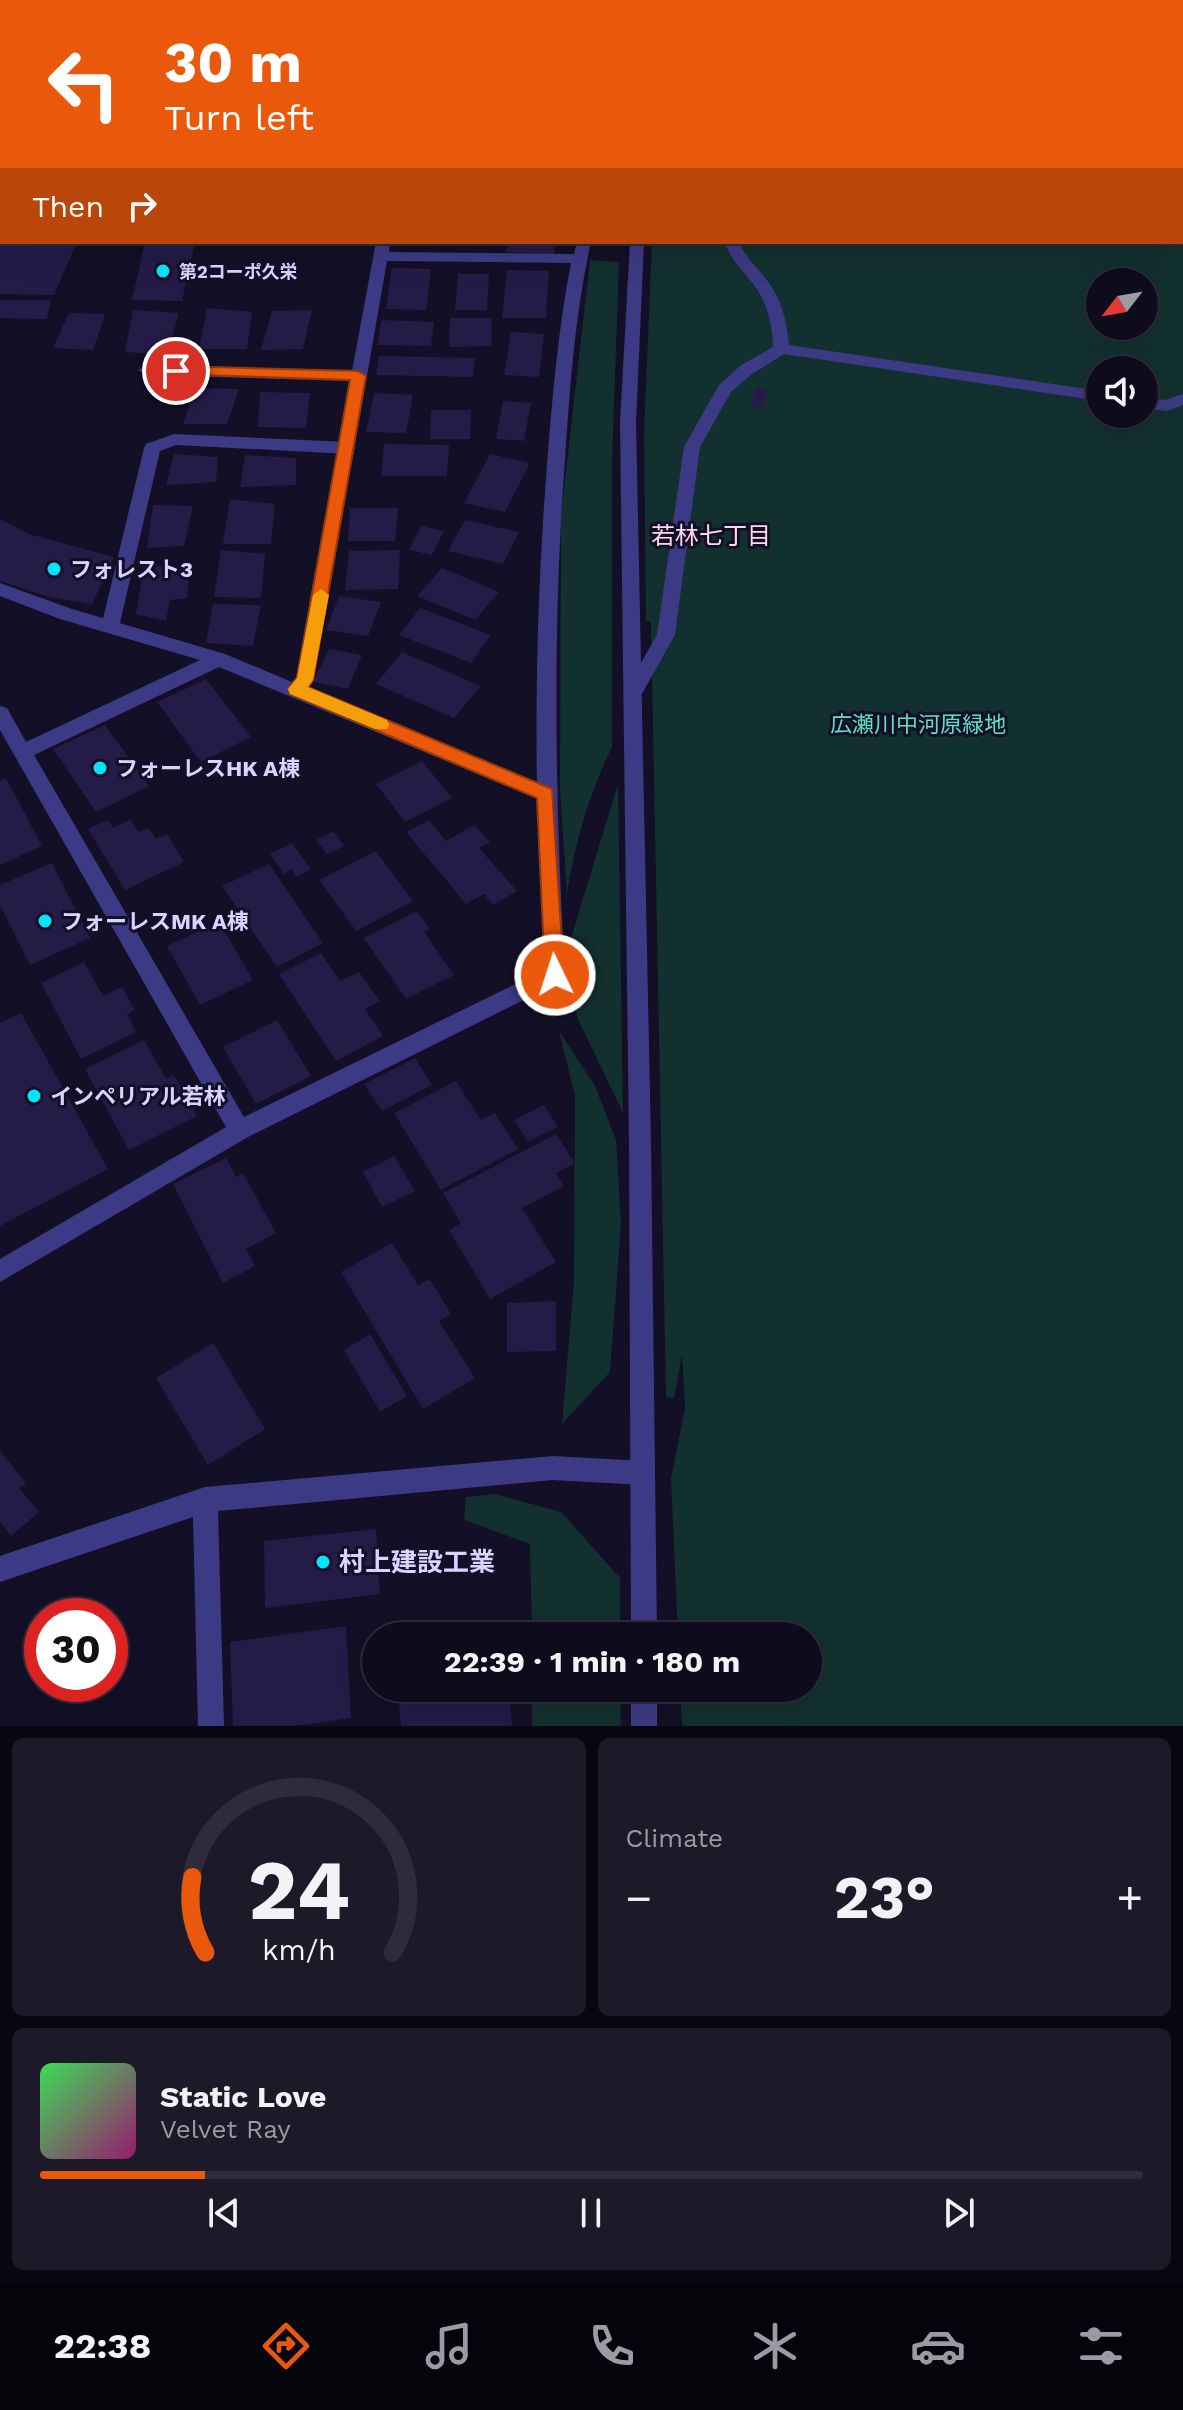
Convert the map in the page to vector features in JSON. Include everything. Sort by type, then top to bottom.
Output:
[{"type":"street","points":[[637,244],[628,422],[644,1622]]},
{"type":"street","points":[[733,244],[736,256],[762,283],[779,313],[781,349]]},
{"type":"street","points":[[0,1271],[240,1130],[555,975],[545,794],[548,587],[553,492],[582,251],[382,249],[305,680],[296,689]]},
{"type":"street","points":[[632,694],[666,635],[692,447],[725,389],[746,370],[781,349],[1086,394]]},
{"type":"street","points":[[146,370],[358,376]]},
{"type":"street","points":[[1158,405],[1167,406],[1183,399]]},
{"type":"street","points":[[110,627],[152,448],[174,439],[348,448]]},
{"type":"street","points":[[0,589],[110,627],[219,659],[545,794]]},
{"type":"street","points":[[23,752],[219,659]]},
{"type":"street","points":[[0,713],[240,1130]]},
{"type":"street","points":[[0,1569],[205,1500],[553,1468],[643,1473]]},
{"type":"street","points":[[205,1500],[211,1726]]},
{"type":"street","points":[[644,1702],[644,1726]]},
{"type":"green space","name":"広瀬川中河原緑地","points":[[652,244],[1183,244],[1183,1726],[682,1726],[681,1702],[822,1702],[822,1622],[677,1622],[671,1479],[685,1408],[682,1355],[674,1398],[666,1397],[651,622],[646,621],[644,434]]},
{"type":"green space","points":[[590,260],[619,262],[612,461],[612,747],[584,819],[567,894],[560,790],[561,515]]},
{"type":"green space","points":[[618,784],[623,1113],[577,1017],[567,974],[571,938]]},
{"type":"green space","points":[[559,1031],[595,1086],[616,1140],[621,1224],[610,1372],[562,1424],[574,1281],[575,1096]]},
{"type":"green space","points":[[495,1494],[561,1512],[620,1578],[620,1622],[532,1622],[530,1544],[464,1520],[466,1497]]},
{"type":"green space","points":[[532,1702],[620,1702],[621,1726],[532,1726]]},
{"type":"building","points":[[0,244],[76,244],[54,295],[0,294]]},
{"type":"building","name":"第2コーポ久栄","points":[[145,244],[195,244],[182,301],[132,300]]},
{"type":"building","points":[[508,244],[555,244],[554,254],[506,252]]},
{"type":"building","points":[[392,268],[431,269],[426,310],[386,309]]},
{"type":"building","points":[[507,270],[549,271],[546,318],[502,318]]},
{"type":"building","points":[[458,274],[489,274],[487,310],[455,310]]},
{"type":"building","points":[[0,300],[51,300],[47,319],[0,318]]},
{"type":"building","points":[[207,308],[252,312],[247,349],[199,349]]},
{"type":"building","points":[[133,310],[179,313],[167,355],[125,352]]},
{"type":"building","points":[[312,310],[303,349],[261,350],[272,311]]},
{"type":"building","points":[[69,313],[105,314],[93,350],[53,348]]},
{"type":"building","points":[[450,318],[492,318],[491,346],[449,347]]},
{"type":"building","points":[[381,320],[434,322],[431,346],[378,345]]},
{"type":"building","points":[[511,332],[544,334],[539,377],[504,375]]},
{"type":"building","points":[[379,356],[475,358],[473,377],[376,375]]},
{"type":"building","points":[[195,388],[239,389],[227,424],[183,424]]},
{"type":"building","points":[[756,388],[768,390],[762,408],[751,406]]},
{"type":"building","points":[[260,392],[310,393],[306,428],[258,427]]},
{"type":"building","points":[[374,393],[413,395],[406,433],[366,432]]},
{"type":"building","points":[[503,401],[531,403],[524,441],[496,439]]},
{"type":"building","points":[[431,410],[471,410],[470,439],[430,439]]},
{"type":"building","points":[[384,444],[449,445],[447,476],[381,476]]},
{"type":"building","points":[[174,454],[218,457],[216,482],[166,485]]},
{"type":"building","points":[[490,454],[530,463],[505,512],[464,503]]},
{"type":"building","points":[[245,455],[296,458],[296,485],[240,487]]},
{"type":"building","points":[[230,499],[275,504],[271,544],[223,544]]},
{"type":"building","points":[[153,505],[193,506],[184,546],[147,548]]},
{"type":"building","points":[[350,508],[398,508],[395,541],[348,541]]},
{"type":"building","name":"フォレスト3","points":[[0,519],[29,534],[114,557],[92,604],[49,597],[0,581]]},
{"type":"building","points":[[465,520],[519,532],[503,564],[448,551]]},
{"type":"building","points":[[421,526],[444,531],[432,555],[409,550]]},
{"type":"building","points":[[221,550],[265,554],[261,598],[214,597]]},
{"type":"building","points":[[400,550],[398,589],[345,590],[349,551]]},
{"type":"building","points":[[144,566],[190,567],[187,598],[170,600],[166,621],[136,614]]},
{"type":"building","points":[[442,568],[499,592],[475,620],[417,596]]},
{"type":"building","points":[[339,596],[381,602],[368,636],[326,630]]},
{"type":"building","points":[[213,604],[261,605],[253,646],[206,643]]},
{"type":"building","points":[[420,608],[491,635],[471,663],[399,635]]},
{"type":"building","points":[[329,649],[362,655],[348,689],[313,682]]},
{"type":"building","points":[[402,652],[481,686],[454,718],[376,684]]},
{"type":"building","points":[[206,679],[251,737],[201,762],[157,702]]},
{"type":"building","name":"フォーレスHK A棟","points":[[105,725],[149,786],[96,812],[53,749]]},
{"type":"building","points":[[422,761],[452,798],[405,822],[376,784]]},
{"type":"building","points":[[6,778],[42,846],[0,865],[0,781]]},
{"type":"building","points":[[108,820],[113,828],[130,820],[138,832],[149,828],[156,839],[167,834],[184,862],[125,890],[88,829]]},
{"type":"building","points":[[429,820],[446,841],[474,825],[490,842],[479,848],[517,891],[493,905],[484,894],[466,904],[406,832]]},
{"type":"building","points":[[334,831],[344,846],[327,854],[316,840]]},
{"type":"building","points":[[292,843],[311,869],[296,877],[292,869],[284,874],[270,854]]},
{"type":"building","points":[[376,851],[413,901],[356,931],[319,880]]},
{"type":"building","name":"フォーレスMK A棟","points":[[52,863],[90,938],[30,965],[0,905],[0,885]]},
{"type":"building","points":[[269,864],[323,943],[277,967],[222,886]]},
{"type":"building","points":[[417,911],[430,929],[424,932],[454,975],[406,999],[364,938]]},
{"type":"building","points":[[219,922],[253,980],[200,1005],[167,946]]},
{"type":"building","points":[[321,953],[340,981],[359,972],[380,1001],[365,1009],[383,1036],[336,1061],[279,974]]},
{"type":"building","points":[[84,962],[103,996],[122,987],[135,1010],[127,1014],[136,1032],[81,1059],[41,983]]},
{"type":"building","name":"インペリアル若林","points":[[21,1013],[108,1169],[0,1226],[0,1023]]},
{"type":"building","points":[[277,1020],[311,1076],[256,1104],[223,1047]]},
{"type":"building","points":[[144,1040],[166,1079],[174,1075],[197,1116],[129,1150],[85,1069]]},
{"type":"building","points":[[415,1058],[432,1085],[382,1111],[364,1084]]},
{"type":"building","points":[[456,1081],[481,1120],[495,1113],[518,1149],[441,1190],[394,1113]]},
{"type":"building","points":[[544,1105],[558,1127],[528,1142],[514,1120]]},
{"type":"building","points":[[556,1134],[575,1163],[556,1173],[564,1186],[522,1208],[556,1262],[490,1299],[449,1230],[461,1223],[443,1193]]},
{"type":"building","points":[[394,1156],[415,1191],[382,1207],[363,1172]]},
{"type":"building","points":[[226,1158],[236,1177],[243,1173],[276,1233],[246,1249],[255,1266],[223,1283],[173,1184]]},
{"type":"building","points":[[392,1243],[418,1285],[430,1279],[451,1314],[439,1321],[475,1378],[423,1409],[341,1272]]},
{"type":"building","points":[[556,1301],[556,1351],[507,1352],[507,1303]]},
{"type":"building","points":[[370,1334],[407,1396],[380,1412],[344,1350]]},
{"type":"building","points":[[213,1343],[265,1429],[208,1465],[156,1378]]},
{"type":"building","points":[[0,1451],[26,1483],[19,1488],[39,1512],[11,1536],[0,1522]]},
{"type":"building","points":[[376,1529],[380,1594],[265,1608],[264,1541]]},
{"type":"building","points":[[346,1626],[351,1718],[295,1726],[233,1726],[230,1642]]},
{"type":"building","points":[[399,1702],[510,1702],[512,1726],[401,1726]]},
{"type":"slow traffic","points":[[321,595],[305,680],[296,689],[381,725]]},
{"type":"place","name":"第2コーポ久栄","points":[[163,271]]},
{"type":"place","name":"フォレスト3","points":[[54,569]]},
{"type":"place","name":"フォーレスHK A棟","points":[[100,768]]},
{"type":"place","name":"フォーレスMK A棟","points":[[45,921]]},
{"type":"place","name":"インペリアル若林","points":[[34,1096]]},
{"type":"place","name":"村上建設工業","points":[[323,1562]]},
{"type":"district","name":"若林七丁目","points":[[711,536]]},
{"type":"route","points":[[176,371],[358,376],[348,448],[305,680],[296,689],[545,794],[555,975]]}]
